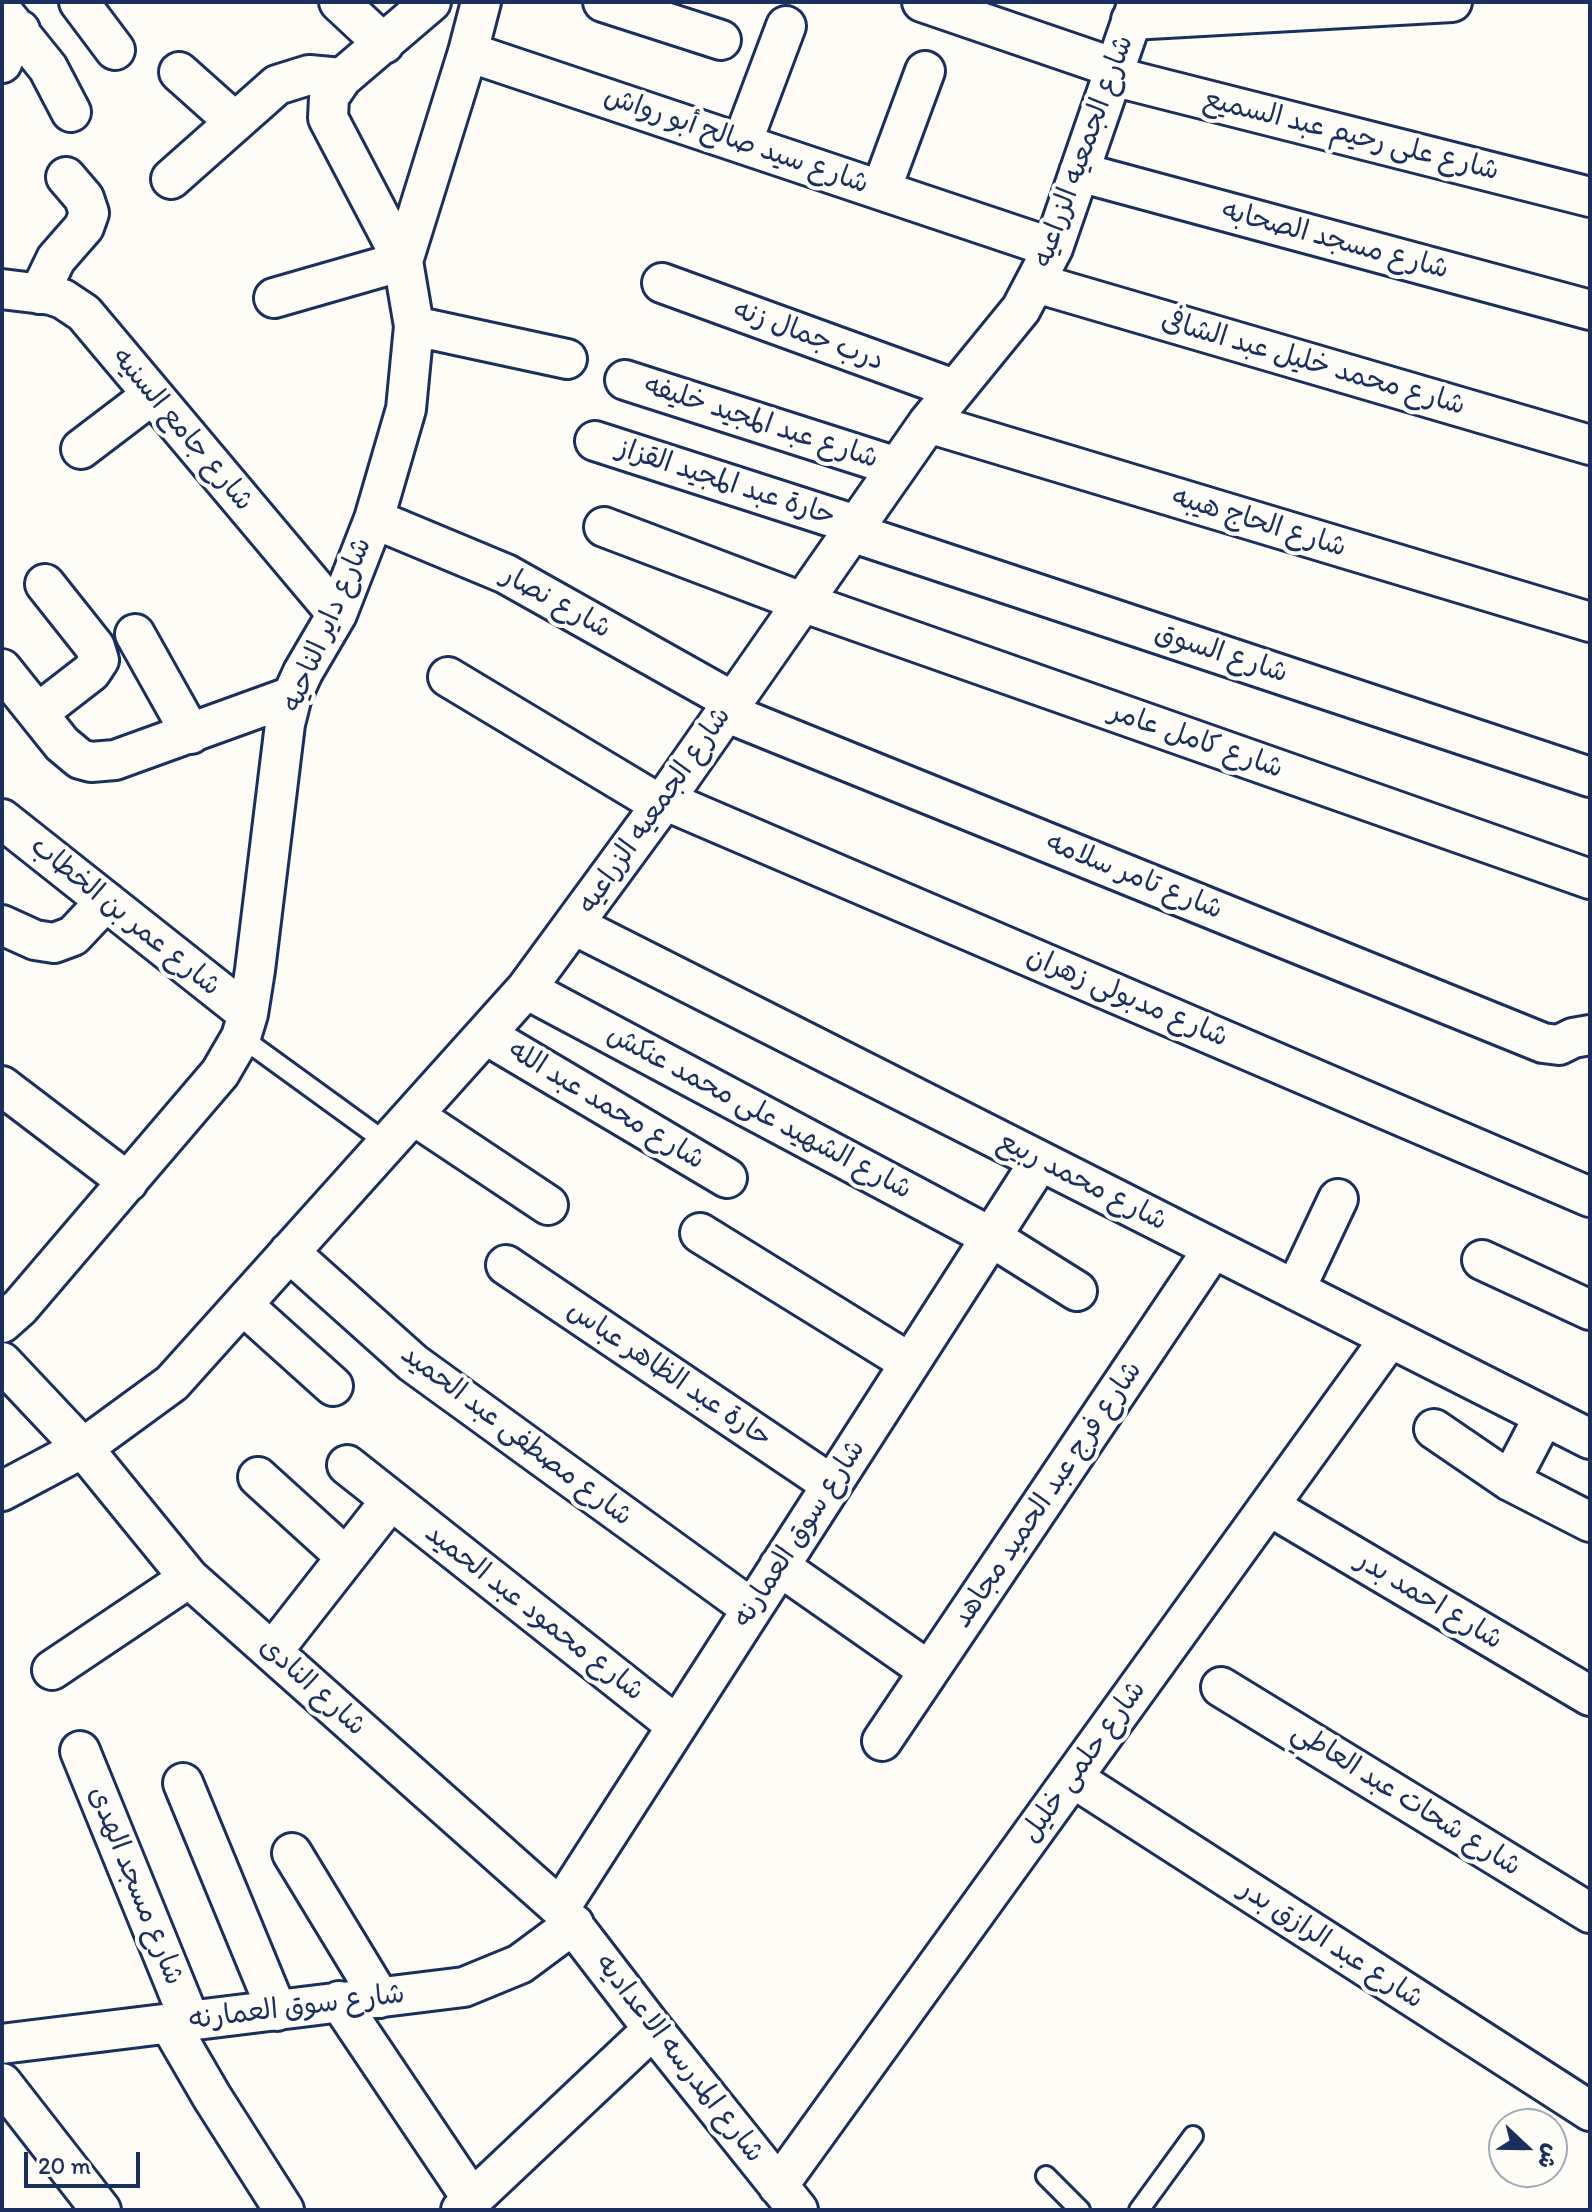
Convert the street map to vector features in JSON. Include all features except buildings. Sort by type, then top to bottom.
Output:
[{"type":"street","points":[[79,2],[115,50]]},
{"type":"street","points":[[339,2],[384,44]]},
{"type":"street","points":[[171,179],[277,85],[309,75],[342,78],[431,2]]},
{"type":"street","points":[[274,298],[403,261],[481,2]]},
{"type":"street","points":[[603,2],[721,40]]},
{"type":"street","name":"شارع على رحيم عبد السميع","points":[[922,2],[1114,72],[1590,197]]},
{"type":"street","points":[[1134,11],[1452,2]]},
{"type":"street","name":"شارع الجمعيه الزراعيه","points":[[2,1491],[83,1448],[172,1383],[526,989],[662,802],[928,423],[1003,333],[1036,283],[1053,248],[1134,11]]},
{"type":"street","points":[[2,63],[11,42],[11,20]]},
{"type":"street","points":[[11,20],[48,68],[71,112]]},
{"type":"street","points":[[742,143],[786,26]]},
{"type":"street","name":"شارع سيد صالح أبو رواش","points":[[468,52],[1053,248]]},
{"type":"street","points":[[881,190],[925,71]]},
{"type":"street","points":[[179,72],[235,122]]},
{"type":"street","name":"شارع داير الناحيه","points":[[2,1323],[20,1307],[220,1073],[245,1026],[285,724],[292,696],[337,614],[374,519],[406,409],[414,326],[403,261],[328,118],[329,97],[342,78]]},
{"type":"street","name":"شارع مسجد الصحابه","points":[[1079,172],[1590,310]]},
{"type":"street","points":[[39,294],[56,259],[84,227],[89,213],[84,198],[66,177]]},
{"type":"street","name":"درب جمال زنه","points":[[662,283],[954,389]]},
{"type":"street","name":"شارع محمد خليل عبد الشافى","points":[[1036,283],[1590,445]]},
{"type":"street","name":"شارع جامع السنيه","points":[[2,289],[63,299],[84,313],[337,614]]},
{"type":"street","points":[[414,326],[567,359]]},
{"type":"street","name":"شارع عبد المجيد خليفه","points":[[625,380],[897,467]]},
{"type":"street","points":[[81,449],[152,395]]},
{"type":"street","name":"شارع الحاج هيبه","points":[[928,423],[1590,622]]},
{"type":"street","name":"حارة عبد المجيد القزاز","points":[[595,441],[854,529]]},
{"type":"street","name":"شارع نصار","points":[[374,519],[506,574],[728,706]]},
{"type":"street","name":"شارع كامل عامر","points":[[604,527],[802,602],[1590,879]]},
{"type":"street","name":"شارع السوق","points":[[854,529],[1590,777]]},
{"type":"street","points":[[38,713],[91,672],[99,660],[95,647],[45,584]]},
{"type":"street","points":[[135,634],[191,734]]},
{"type":"street","points":[[2,669],[70,752],[91,762],[115,760],[292,696]]},
{"type":"street","name":"شارع مدبولى زهران","points":[[448,677],[662,802],[1590,1197]]},
{"type":"street","name":"شارع تامر سلامه","points":[[728,706],[1543,1043],[1559,1045],[1590,1035]]},
{"type":"street","name":"شارع عمر بن الخطاب","points":[[2,819],[106,901],[245,1026]]},
{"type":"street","points":[[2,925],[35,940],[54,943],[73,936],[106,901]]},
{"type":"street","name":"شارع محمد ربيع","points":[[574,925],[1590,1439]]},
{"type":"street","name":"شارع الشهيد على محمد عنكش","points":[[526,989],[991,1237],[1077,1291]]},
{"type":"street","name":"شارع محمد عبد الله","points":[[486,1035],[727,1178]]},
{"type":"street","points":[[2,1086],[128,1182]]},
{"type":"street","points":[[413,1115],[548,1205]]},
{"type":"street","name":"شارع سوق العمارنه","points":[[2,2044],[464,1987],[520,1964],[567,1916],[677,1726],[1040,1161]]},
{"type":"street","points":[[1295,1290],[1338,1199]]},
{"type":"street","points":[[700,1233],[910,1363]]},
{"type":"street","name":"شارع فرج عبد الحميد مجاهد","points":[[882,1741],[1213,1249]]},
{"type":"street","name":"شارع مصطفى عبد الحميد","points":[[289,1252],[413,1363],[752,1609]]},
{"type":"street","points":[[1482,1260],[1590,1310]]},
{"type":"street","name":"حارة عبد الظاهر عباس","points":[[506,1265],[832,1485]]},
{"type":"street","points":[[243,1305],[333,1386]]},
{"type":"street","name":"شارع حلمى خليل","points":[[788,2198],[1073,1778],[1390,1338]]},
{"type":"street","name":"شارع النادى","points":[[2,1362],[83,1448],[189,1578],[567,1916]]},
{"type":"street","points":[[1510,1481],[1544,1416]]},
{"type":"street","points":[[1434,1429],[1510,1481],[1590,1522]]},
{"type":"street","name":"شارع محمود عبد الحميد","points":[[347,1465],[677,1726]]},
{"type":"street","points":[[258,1477],[346,1557]]},
{"type":"street","points":[[272,1652],[391,1500]]},
{"type":"street","name":"شارع احمد بدر","points":[[1269,1506],[1590,1696]]},
{"type":"street","points":[[779,1566],[929,1671]]},
{"type":"street","points":[[52,1670],[189,1578]]},
{"type":"street","name":"شارع شحات عبد العاطي","points":[[1221,1687],[1590,1913]]},
{"type":"street","name":"شارع مسجد الهدى","points":[[80,1751],[180,2022],[212,2097],[284,2210]]},
{"type":"street","name":"شارع عبد الرازق بدر","points":[[1073,1778],[1590,2111]]},
{"type":"street","points":[[183,1783],[277,2011]]},
{"type":"street","points":[[292,1853],[380,1998]]},
{"type":"street","name":"شارع المدرسه الاعداديه","points":[[567,1916],[788,2198]]},
{"type":"street","points":[[339,2001],[466,2205],[653,2029]]},
{"type":"street","points":[[2,2083],[101,2210]]},
{"type":"lane","points":[[245,1026],[387,1143]]},
{"type":"lane","points":[[1139,2210],[1193,2136]]},
{"type":"lane","points":[[1046,2176],[1080,2210]]}]
